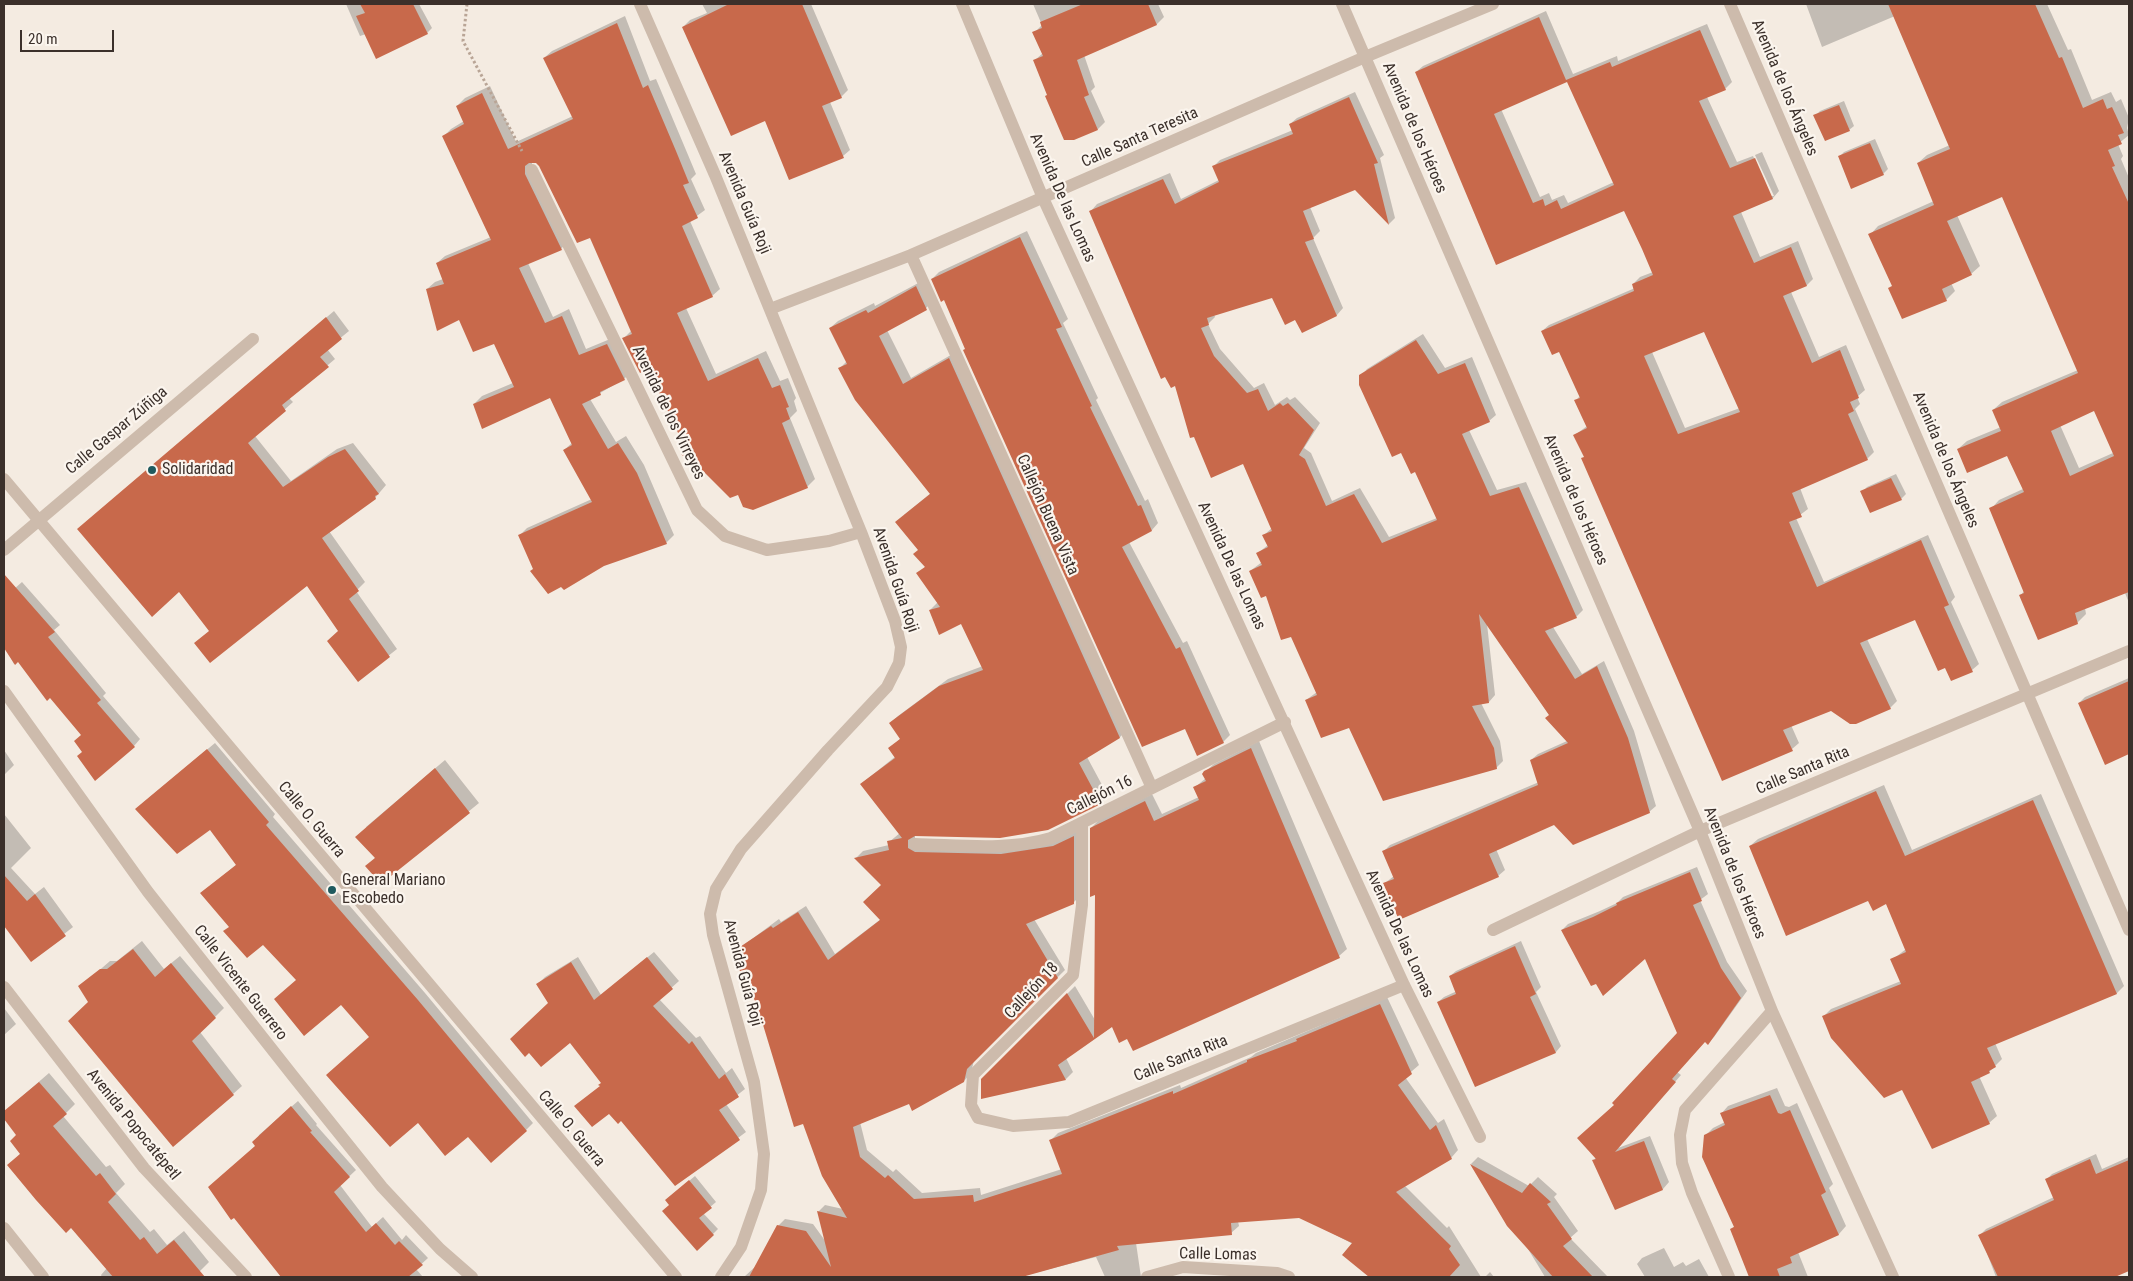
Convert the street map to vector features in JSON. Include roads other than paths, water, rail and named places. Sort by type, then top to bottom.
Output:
[{"type":"street","name":"Avenida Guía Roji","points":[[640,4],[715,175],[861,532],[895,621],[901,647],[899,663],[887,687],[828,750],[741,849],[716,889],[710,914],[713,935],[754,1082],[764,1154],[761,1190],[741,1247],[721,1277]]},
{"type":"street","name":"Avenida De las Lomas","points":[[962,4],[1043,198],[1404,984],[1480,1137]]},
{"type":"street","name":"Avenida de los Héroes","points":[[1342,4],[1700,831],[1772,1011],[1893,1277]]},
{"type":"street","name":"Calle Santa Teresita","points":[[770,309],[911,255],[1365,57],[1493,4]]},
{"type":"street","name":"Avenida de los Ángeles","points":[[1730,4],[2129,930]]},
{"type":"street","name":"Avenida de los Virreyes","points":[[532,170],[697,510],[725,536],[767,550],[828,541],[861,532]]},
{"type":"street","name":"Callejón Buena Vista","points":[[911,255],[1152,788]]},
{"type":"street","name":"Calle Gaspar Zúñiga","points":[[4,550],[37,520],[253,339]]},
{"type":"street","name":"Calle O. Guerra","points":[[4,479],[676,1277]]},
{"type":"street","name":"Calle Santa Rita","points":[[1492,930],[1700,831],[2129,651]]},
{"type":"street","name":"Calle Vicente Guerrero","points":[[4,691],[148,892],[299,1084],[382,1187],[440,1249],[472,1277]]},
{"type":"street","name":"Callejón 16","points":[[915,844],[1006,846],[1031,844],[1051,838],[1285,722]]},
{"type":"street","name":"Callejón 18","points":[[971,1105],[973,1075],[1073,975],[1082,905],[1082,823]]},
{"type":"street","name":"Calle Santa Rita","points":[[971,1105],[978,1118],[1013,1126],[1069,1122],[1404,984]]},
{"type":"street","name":"Avenida Popocatépetl","points":[[4,987],[144,1168],[246,1277]]},
{"type":"street","points":[[1729,1277],[1692,1192],[1682,1163],[1680,1135],[1684,1110],[1772,1011]]},
{"type":"street","points":[[4,1228],[43,1277]]},
{"type":"street","name":"Calle Lomas","points":[[1147,1277],[1184,1267],[1277,1273],[1289,1277]]},
{"type":"place","name":"Solidaridad","points":[[152,470]]},
{"type":"place","name":"General Mariano Escobedo","points":[[332,890]]}]
